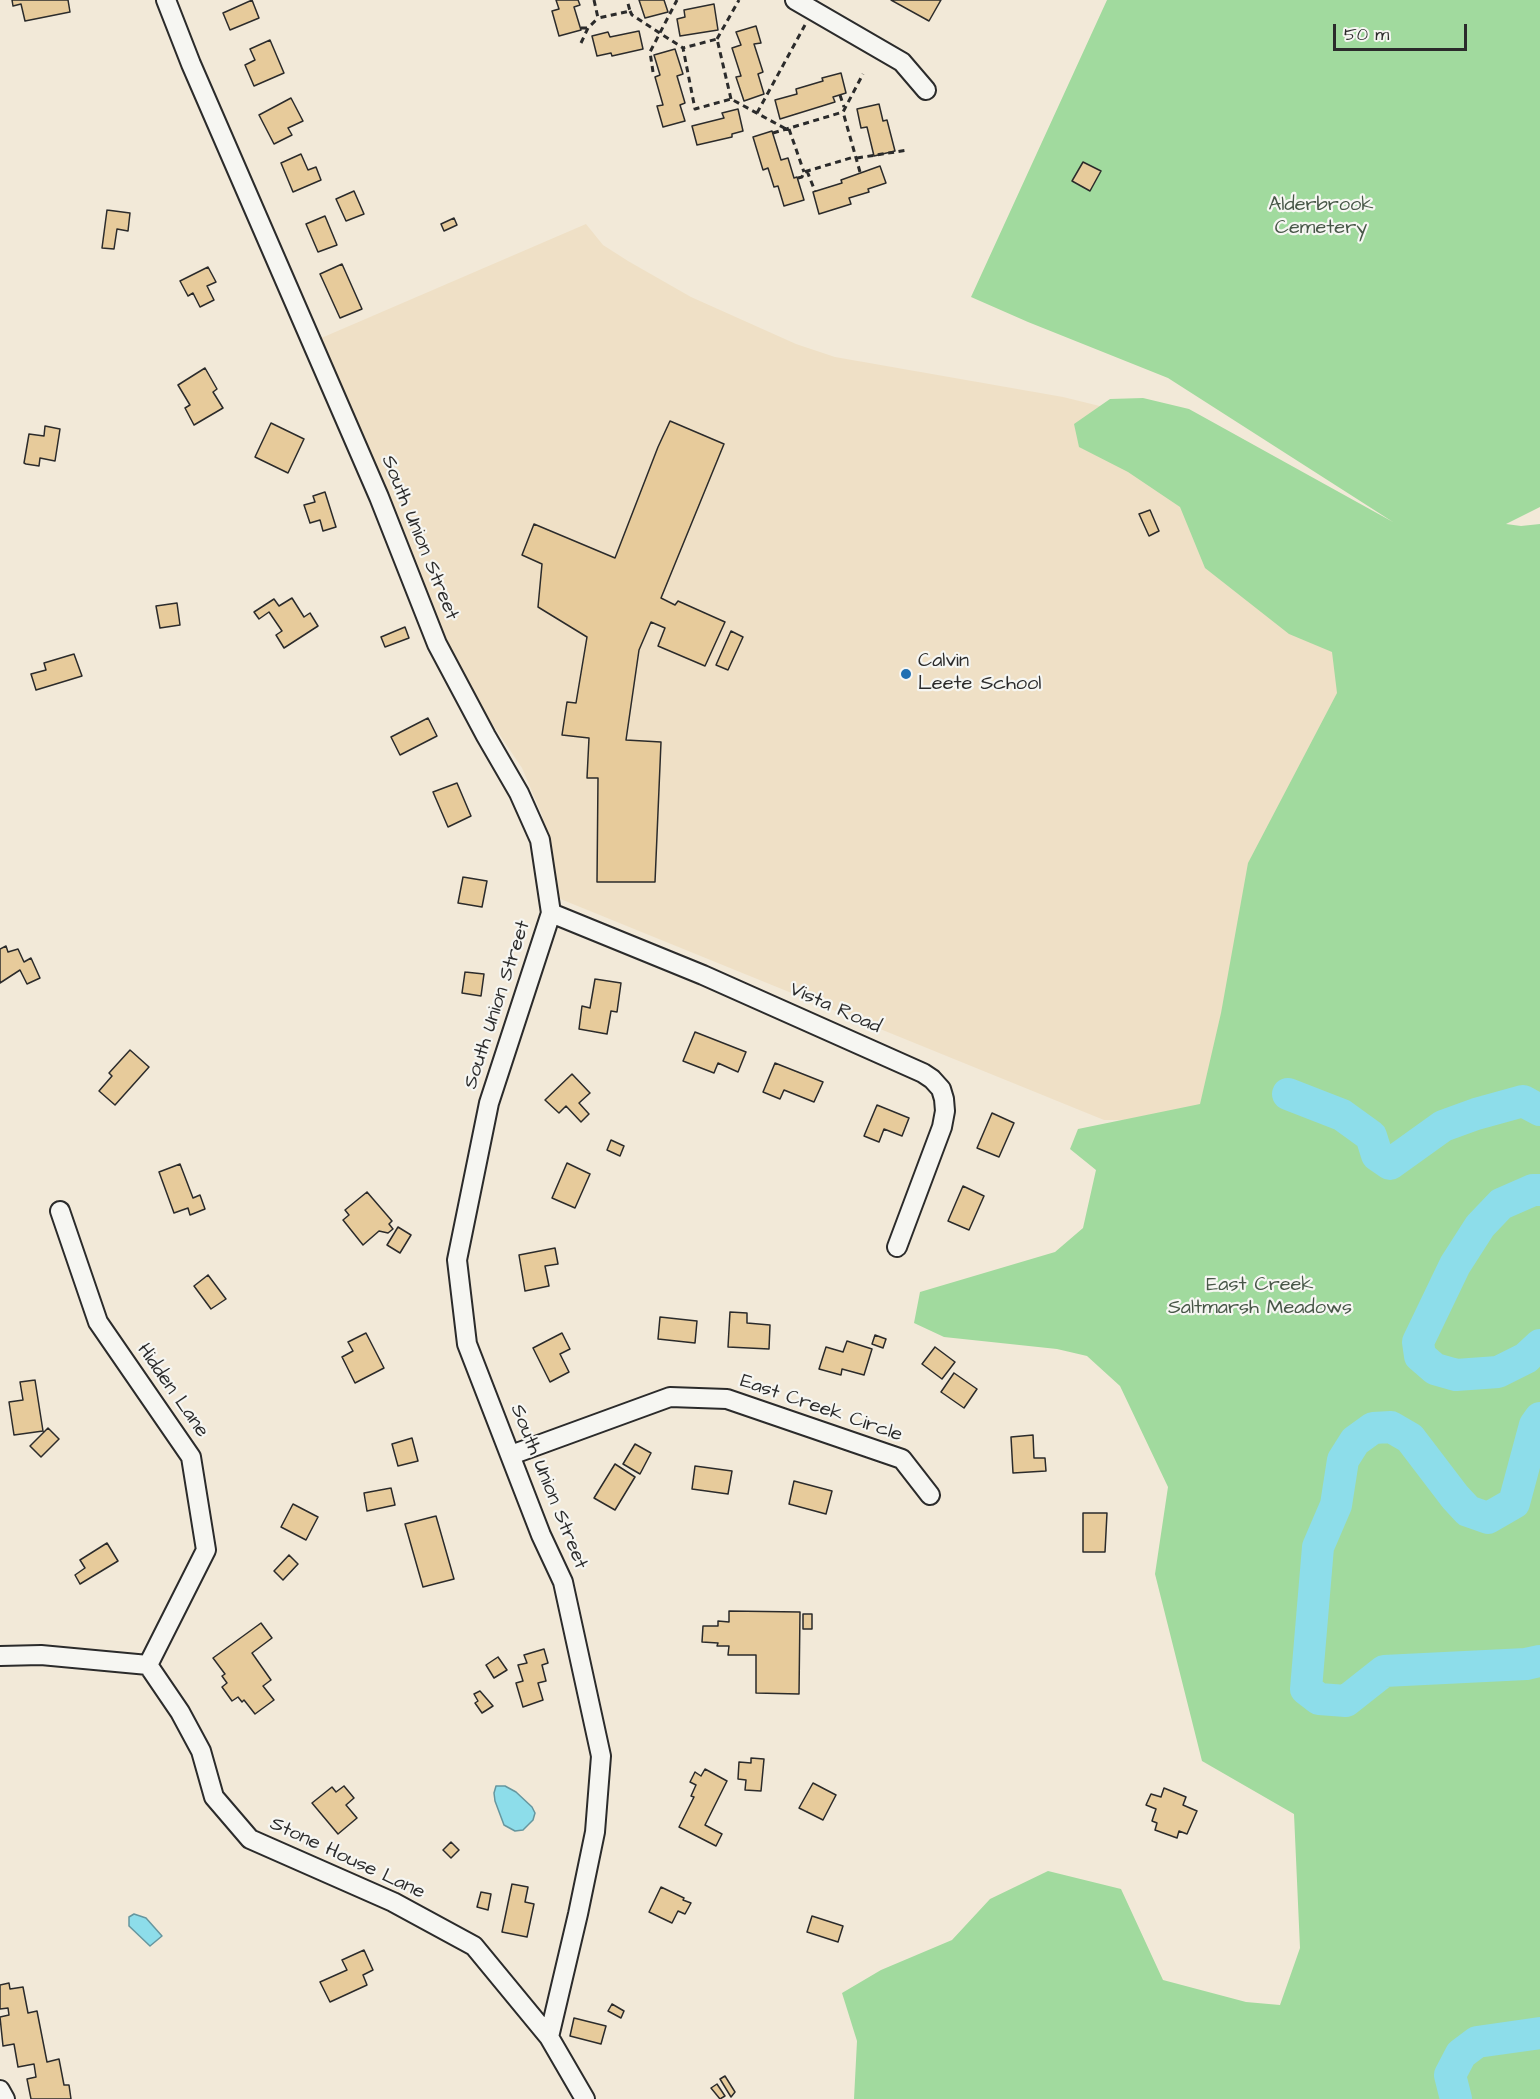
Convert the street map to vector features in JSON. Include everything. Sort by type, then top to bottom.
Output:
[{"type":"street","name":"South Union Street","points":[[166,0],[191,64],[379,497],[437,644],[519,793],[540,840],[551,913],[489,1103],[457,1260],[467,1344],[541,1535],[563,1582],[601,1756],[595,1832],[549,2037]]},
{"type":"street","points":[[795,0],[902,62],[926,90]]},
{"type":"street","name":"Vista Road","points":[[551,913],[703,975],[932,1079],[941,1089],[944,1099],[945,1111],[942,1127],[897,1246]]},
{"type":"street","name":"Hidden Lane","points":[[60,1211],[98,1322],[190,1457],[206,1550],[148,1665]]},
{"type":"street","name":"East Creek Circle","points":[[511,1455],[670,1397],[727,1399],[902,1459],[930,1495]]},
{"type":"street","points":[[0,1656],[41,1655],[148,1665]]},
{"type":"street","name":"Stone House Lane","points":[[148,1665],[180,1712],[201,1751],[214,1797],[250,1839],[393,1902],[474,1946],[549,2037],[585,2099]]},
{"type":"street","points":[[0,2090],[5,2099]]},
{"type":"path","points":[[594,0],[598,18]]},
{"type":"path","points":[[627,0],[632,15],[683,48],[695,109],[731,99],[788,129],[815,191]]},
{"type":"path","points":[[653,72],[650,52],[677,0]]},
{"type":"path","points":[[731,99],[717,39],[739,0]]},
{"type":"path","points":[[580,43],[588,28],[598,18],[630,11]]},
{"type":"path","points":[[757,113],[813,11]]},
{"type":"path","points":[[581,28],[588,28]]},
{"type":"path","points":[[683,48],[717,39]]},
{"type":"path","points":[[773,133],[844,110],[863,75]]},
{"type":"path","points":[[840,95],[860,172]]},
{"type":"path","points":[[798,178],[806,172],[855,158],[908,150]]},
{"type":"shaded area","name":"Calvin Leete School","points":[[586,224],[603,245],[691,297],[796,344],[835,357],[1063,397],[1120,411],[1358,651],[1214,1120],[1104,1120],[553,896],[553,865],[542,815],[522,768],[460,676],[417,573],[409,544],[319,339]]},
{"type":"green space","points":[[1107,0],[1540,0],[1540,507],[1506,524],[1521,526],[1540,524],[1540,2099],[854,2099],[857,2041],[842,1993],[881,1970],[952,1940],[990,1899],[1048,1871],[1121,1889],[1163,1980],[1246,2002],[1280,2005],[1300,1948],[1294,1814],[1202,1761],[1155,1574],[1168,1487],[1120,1386],[1087,1356],[1057,1349],[944,1337],[914,1323],[920,1292],[1055,1252],[1083,1228],[1096,1170],[1070,1149],[1078,1129],[1200,1104],[1221,1013],[1248,863],[1337,693],[1332,652],[1289,634],[1205,568],[1180,507],[1128,472],[1079,447],[1074,424],[1110,399],[1143,398],[1189,409],[1393,522],[1168,378],[971,297]]},
{"type":"water","points":[[496,1786],[505,1786],[516,1792],[532,1807],[535,1813],[533,1820],[523,1830],[515,1831],[504,1825],[495,1801]]},
{"type":"water","points":[[134,1914],[146,1918],[162,1936],[150,1946],[129,1926],[129,1917]]},
{"type":"building","points":[[12,0],[68,0],[70,12],[25,21],[21,4],[13,6]]},
{"type":"building","points":[[252,0],[259,18],[230,30],[223,13]]},
{"type":"building","points":[[556,0],[578,0],[580,5],[574,7],[581,30],[559,36],[552,11],[559,9]]},
{"type":"building","points":[[639,0],[664,0],[668,12],[645,18]]},
{"type":"building","points":[[891,0],[941,0],[929,21]]},
{"type":"building","points":[[714,4],[718,30],[680,36],[677,19],[685,17],[684,10]]},
{"type":"building","points":[[756,26],[761,43],[754,44],[763,72],[758,74],[764,94],[744,101],[736,77],[741,76],[732,48],[741,45],[736,32]]},
{"type":"building","points":[[639,31],[643,49],[612,56],[611,53],[597,56],[592,36],[608,32],[610,37]]},
{"type":"building","points":[[270,40],[284,73],[254,86],[245,65],[255,60],[250,49]]},
{"type":"building","points":[[675,49],[683,74],[677,76],[685,103],[680,105],[685,121],[663,127],[657,106],[663,105],[655,77],[660,75],[654,55]]},
{"type":"building","points":[[841,73],[846,93],[833,97],[835,102],[780,119],[775,100],[797,94],[796,89]]},
{"type":"building","points":[[291,98],[303,121],[288,128],[292,135],[274,144],[259,115]]},
{"type":"building","points":[[879,104],[883,121],[887,120],[895,151],[874,156],[867,127],[861,128],[857,109]]},
{"type":"building","points":[[738,109],[743,131],[732,134],[732,137],[697,145],[692,126],[724,118],[722,113]]},
{"type":"building","points":[[772,131],[781,160],[788,158],[804,200],[784,206],[778,186],[774,187],[768,168],[763,170],[753,137]]},
{"type":"building","points":[[301,154],[308,170],[316,167],[321,180],[293,192],[281,163]]},
{"type":"building","points":[[1083,162],[1101,171],[1090,191],[1072,181]]},
{"type":"building","points":[[880,166],[886,183],[868,189],[869,192],[849,198],[851,204],[819,214],[813,192],[842,183],[841,180]]},
{"type":"building","points":[[354,191],[364,214],[346,221],[336,199]]},
{"type":"building","points":[[107,210],[130,213],[128,231],[117,229],[114,249],[102,248]]},
{"type":"building","points":[[325,216],[337,245],[318,252],[306,224]]},
{"type":"building","points":[[454,218],[457,225],[444,231],[441,224]]},
{"type":"building","points":[[342,264],[362,309],[340,318],[320,274]]},
{"type":"building","points":[[208,267],[216,282],[207,286],[214,300],[200,307],[193,293],[188,296],[180,281]]},
{"type":"building","points":[[205,368],[217,389],[213,392],[223,408],[194,425],[185,408],[190,405],[178,385]]},
{"type":"building","points":[[670,421],[724,444],[661,598],[675,605],[678,601],[725,622],[705,666],[658,646],[665,628],[651,622],[639,650],[626,740],[661,742],[655,882],[597,882],[598,778],[587,778],[589,738],[562,735],[567,702],[576,703],[587,637],[538,607],[542,564],[522,555],[534,524],[615,558]]},
{"type":"building","points":[[271,423],[304,439],[288,473],[255,457]]},
{"type":"building","points":[[45,426],[60,429],[55,461],[40,458],[39,466],[24,463],[29,434],[44,436]]},
{"type":"building","points":[[325,492],[336,527],[323,531],[320,520],[310,523],[304,505],[315,502],[313,496]]},
{"type":"building","points":[[1150,510],[1159,531],[1149,536],[1139,514]]},
{"type":"building","points":[[292,598],[304,617],[310,613],[318,626],[284,648],[276,635],[282,631],[269,612],[259,619],[254,612],[274,599],[279,606]]},
{"type":"building","points":[[177,603],[180,625],[160,628],[156,606]]},
{"type":"building","points":[[405,627],[409,638],[385,647],[381,637]]},
{"type":"building","points":[[731,631],[743,637],[728,670],[716,665]]},
{"type":"building","points":[[74,654],[82,676],[36,690],[31,674],[46,670],[44,663]]},
{"type":"building","points":[[428,718],[437,736],[400,755],[391,737]]},
{"type":"building","points":[[457,783],[471,816],[448,827],[433,792]]},
{"type":"building","points":[[463,877],[487,881],[482,907],[458,903]]},
{"type":"building","points":[[6,946],[8,952],[18,949],[24,962],[31,958],[40,978],[27,984],[20,970],[0,983],[0,949]]},
{"type":"building","points":[[465,972],[484,974],[481,996],[462,993]]},
{"type":"building","points":[[595,979],[621,983],[617,1012],[611,1011],[607,1034],[579,1029],[582,1006],[590,1008]]},
{"type":"building","points":[[695,1032],[746,1052],[738,1072],[718,1063],[714,1073],[683,1061]]},
{"type":"building","points":[[130,1050],[149,1067],[115,1105],[99,1091],[112,1076],[109,1073]]},
{"type":"building","points":[[775,1063],[823,1082],[814,1102],[784,1090],[780,1099],[763,1092]]},
{"type":"building","points":[[572,1074],[590,1093],[579,1103],[589,1114],[581,1122],[566,1106],[559,1113],[545,1100]]},
{"type":"building","points":[[877,1105],[909,1118],[902,1136],[884,1129],[879,1142],[864,1136]]},
{"type":"building","points":[[992,1113],[1014,1123],[999,1157],[977,1148]]},
{"type":"building","points":[[611,1140],[624,1146],[620,1156],[607,1150]]},
{"type":"building","points":[[567,1163],[590,1174],[575,1208],[552,1198]]},
{"type":"building","points":[[180,1164],[193,1198],[200,1195],[205,1209],[190,1215],[188,1208],[174,1213],[159,1172]]},
{"type":"building","points":[[963,1186],[984,1196],[969,1230],[948,1221]]},
{"type":"building","points":[[367,1192],[392,1221],[389,1224],[393,1229],[388,1233],[379,1231],[363,1245],[343,1220],[349,1215],[345,1210]]},
{"type":"building","points":[[398,1227],[411,1235],[400,1253],[387,1245]]},
{"type":"building","points":[[555,1248],[558,1264],[545,1266],[549,1286],[525,1291],[519,1255]]},
{"type":"building","points":[[208,1275],[226,1299],[211,1309],[194,1286]]},
{"type":"building","points":[[730,1312],[747,1313],[747,1323],[770,1325],[769,1349],[728,1347]]},
{"type":"building","points":[[660,1317],[697,1321],[695,1343],[658,1339]]},
{"type":"building","points":[[366,1333],[384,1368],[355,1383],[342,1357],[353,1351],[348,1342]]},
{"type":"building","points":[[562,1333],[570,1349],[560,1354],[569,1372],[550,1382],[533,1348]]},
{"type":"building","points":[[875,1335],[886,1339],[883,1348],[872,1344]]},
{"type":"building","points":[[847,1341],[872,1349],[864,1375],[842,1369],[841,1375],[819,1369],[826,1347],[843,1352]]},
{"type":"building","points":[[935,1347],[955,1362],[942,1379],[922,1364]]},
{"type":"building","points":[[954,1373],[977,1389],[964,1408],[941,1392]]},
{"type":"building","points":[[35,1380],[43,1431],[14,1435],[9,1402],[23,1400],[20,1382]]},
{"type":"building","points":[[48,1428],[59,1439],[41,1457],[30,1446]]},
{"type":"building","points":[[1033,1435],[1034,1458],[1045,1458],[1046,1471],[1013,1473],[1011,1437]]},
{"type":"building","points":[[412,1438],[418,1461],[398,1466],[392,1444]]},
{"type":"building","points":[[635,1444],[651,1453],[640,1474],[623,1464]]},
{"type":"building","points":[[615,1464],[635,1477],[615,1510],[594,1498]]},
{"type":"building","points":[[695,1466],[732,1471],[728,1494],[692,1489]]},
{"type":"building","points":[[794,1481],[832,1491],[826,1514],[789,1504]]},
{"type":"building","points":[[391,1488],[395,1505],[367,1511],[364,1493]]},
{"type":"building","points":[[293,1504],[318,1517],[306,1540],[281,1527]]},
{"type":"building","points":[[1083,1513],[1107,1513],[1105,1552],[1083,1552]]},
{"type":"building","points":[[436,1516],[454,1579],[423,1587],[405,1524]]},
{"type":"building","points":[[107,1543],[118,1561],[80,1584],[75,1575],[85,1568],[80,1560]]},
{"type":"building","points":[[289,1555],[298,1564],[283,1580],[274,1571]]},
{"type":"building","points":[[729,1611],[800,1612],[799,1694],[756,1693],[756,1655],[728,1655],[729,1646],[702,1642],[703,1626],[718,1626],[718,1621],[729,1622]]},
{"type":"building","points":[[803,1614],[812,1614],[812,1629],[803,1629]]},
{"type":"building","points":[[261,1623],[272,1638],[252,1653],[271,1680],[263,1686],[274,1700],[255,1714],[244,1700],[242,1702],[238,1697],[232,1701],[222,1687],[227,1683],[222,1676],[225,1674],[213,1658]]},
{"type":"building","points":[[544,1649],[548,1663],[542,1665],[546,1681],[538,1683],[543,1700],[523,1707],[516,1683],[523,1681],[518,1665],[527,1663],[524,1655]]},
{"type":"building","points":[[498,1657],[507,1670],[494,1678],[486,1665]]},
{"type":"building","points":[[480,1691],[493,1706],[482,1713],[475,1703],[478,1701],[474,1694]]},
{"type":"building","points":[[751,1758],[764,1759],[761,1791],[745,1790],[746,1780],[738,1779],[739,1762],[751,1763]]},
{"type":"building","points":[[705,1769],[727,1781],[705,1825],[722,1834],[716,1846],[679,1827],[694,1797],[691,1796],[696,1785],[690,1782],[695,1772],[701,1776]]},
{"type":"building","points":[[813,1783],[836,1795],[823,1820],[799,1808]]},
{"type":"building","points":[[344,1786],[354,1798],[346,1805],[357,1818],[338,1834],[312,1803],[332,1787],[336,1792]]},
{"type":"building","points":[[1164,1788],[1186,1797],[1183,1805],[1197,1811],[1187,1834],[1179,1831],[1177,1838],[1155,1830],[1157,1823],[1152,1821],[1156,1809],[1146,1805],[1151,1794],[1161,1797]]},
{"type":"building","points":[[451,1842],[459,1850],[451,1858],[443,1850]]},
{"type":"building","points":[[512,1884],[528,1887],[525,1902],[534,1904],[527,1937],[502,1932]]},
{"type":"building","points":[[661,1887],[691,1903],[685,1914],[678,1911],[672,1923],[649,1912]]},
{"type":"building","points":[[481,1892],[491,1894],[488,1910],[477,1907]]},
{"type":"building","points":[[812,1916],[843,1926],[838,1942],[807,1932]]},
{"type":"building","points":[[364,1950],[373,1970],[363,1975],[367,1985],[330,2002],[320,1982],[347,1970],[342,1960]]},
{"type":"building","points":[[9,1983],[10,1989],[23,1987],[28,2013],[37,2011],[47,2062],[59,2059],[64,2085],[69,2085],[71,2099],[31,2099],[27,2079],[36,2077],[34,2064],[18,2067],[14,2044],[3,2046],[0,2017],[9,2015],[8,2008],[0,2009],[0,1985]]},
{"type":"building","points":[[612,2004],[624,2011],[621,2018],[608,2011]]},
{"type":"building","points":[[574,2018],[606,2026],[601,2044],[570,2036]]},
{"type":"building","points":[[725,2076],[735,2092],[731,2097],[720,2079]]},
{"type":"building","points":[[717,2084],[725,2096],[720,2099],[711,2088]]},
{"type":"waterway","points":[[1288,1094],[1342,1115],[1371,1136],[1377,1155],[1390,1164],[1443,1126],[1476,1114],[1523,1101],[1540,1110]]},
{"type":"waterway","points":[[1540,1190],[1533,1190],[1501,1204],[1480,1226],[1455,1265],[1418,1342],[1420,1356],[1435,1369],[1456,1375],[1498,1372],[1526,1358],[1540,1345]]},
{"type":"waterway","points":[[1540,1418],[1535,1425],[1514,1503],[1488,1518],[1468,1511],[1410,1438],[1391,1427],[1373,1428],[1355,1441],[1343,1460],[1336,1505],[1318,1547],[1306,1689],[1319,1699],[1346,1701],[1384,1671],[1526,1664],[1540,1661]]},
{"type":"waterway","points":[[1456,2099],[1450,2075],[1461,2054],[1477,2042],[1540,2033]]},
{"type":"place","name":"Calvin Leete School","points":[[906,674]]},
{"type":"park label","name":"Alderbrook Cemetery","points":[[1321,218]]},
{"type":"park label","name":"East Creek Saltmarsh Meadows","points":[[1260,1298]]}]
